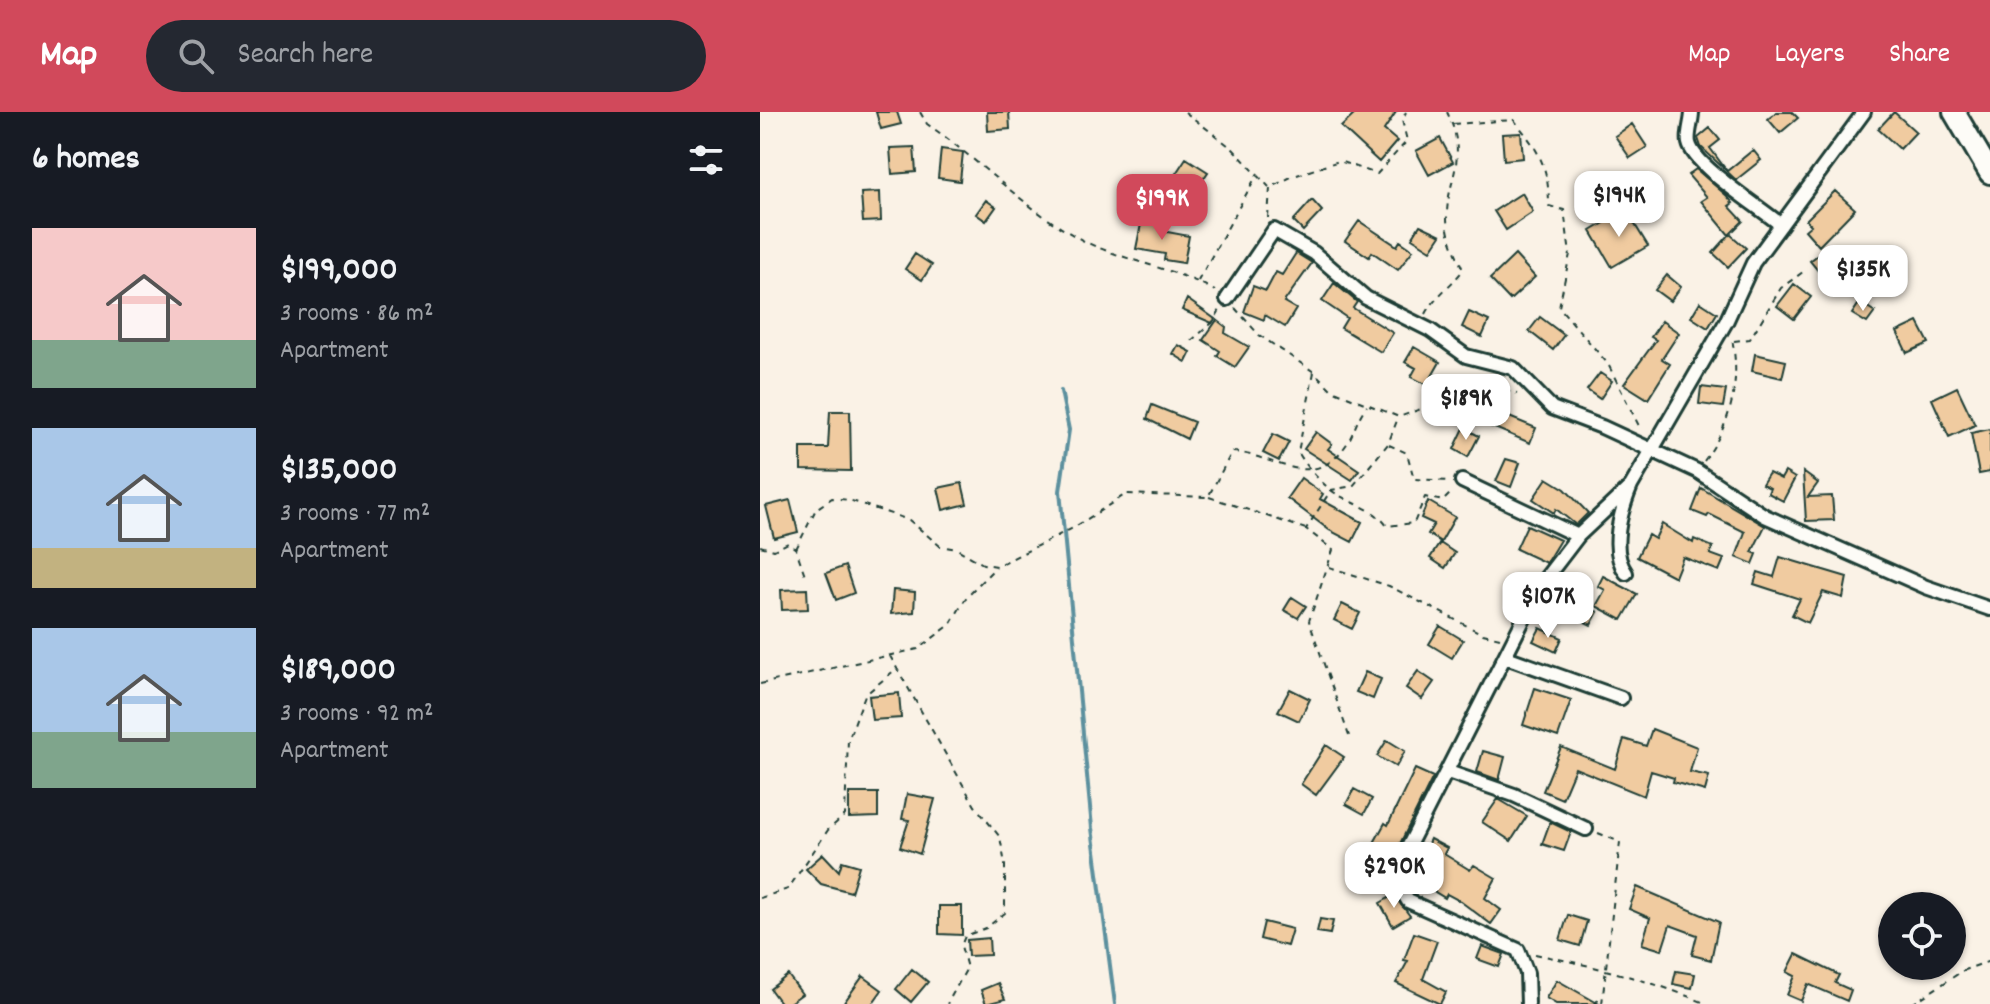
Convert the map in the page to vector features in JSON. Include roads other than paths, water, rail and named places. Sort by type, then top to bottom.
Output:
[{"type":"highway","points":[[1954,112],[1990,173]]},
{"type":"street","points":[[1692,112],[1688,140],[1694,156],[1732,190],[1753,200],[1781,225]]},
{"type":"street","points":[[1626,573],[1621,564],[1619,513],[1631,486],[1726,322],[1753,263],[1864,112]]},
{"type":"street","points":[[1227,299],[1274,230],[1314,253],[1366,298],[1419,325],[1466,356],[1513,368],[1552,408],[1602,427],[1652,453],[1697,471],[1765,516],[1926,587],[1990,609]]},
{"type":"street","points":[[1462,481],[1578,536]]},
{"type":"street","points":[[1528,1004],[1527,973],[1518,950],[1416,906],[1398,885],[1399,861],[1448,772],[1542,583],[1578,536],[1631,486]]},
{"type":"street","points":[[1506,657],[1621,698]]},
{"type":"street","points":[[1448,772],[1514,795],[1586,829]]},
{"type":"waterway","points":[[1061,391],[1069,430],[1060,491],[1092,828],[1115,1004]]}]
